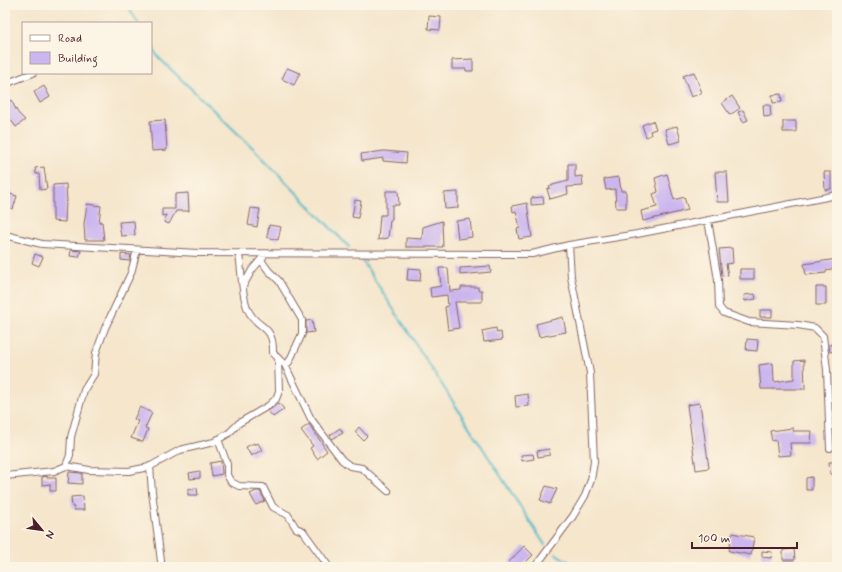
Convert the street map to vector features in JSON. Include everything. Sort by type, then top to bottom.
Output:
[{"type":"street","points":[[5,84],[31,74]]},
{"type":"street","points":[[5,235],[42,244],[239,254],[263,257],[532,254],[569,245],[837,195]]},
{"type":"street","points":[[708,220],[718,280],[719,307],[724,314],[749,322],[792,324],[815,328],[823,336],[827,370],[830,448]]},
{"type":"street","points":[[535,567],[573,516],[585,496],[591,480],[594,462],[590,373],[570,277],[569,245]]},
{"type":"street","points":[[66,466],[70,455],[71,437],[84,390],[94,374],[96,353],[105,328],[131,272],[137,250]]},
{"type":"street","points":[[239,254],[248,310],[268,329],[273,341],[273,353],[285,365],[312,419],[342,460],[350,466],[362,468],[388,491]]},
{"type":"street","points":[[244,286],[252,270],[263,257]]},
{"type":"street","points":[[263,257],[268,270],[279,281],[302,320],[302,334],[289,362],[285,365]]},
{"type":"street","points":[[5,476],[54,471],[66,466],[112,471],[129,471],[150,466],[180,450],[214,442],[229,433],[239,423],[268,406],[276,399],[279,391],[278,358]]},
{"type":"street","points":[[218,439],[227,464],[227,475],[231,482],[239,486],[263,487],[273,507],[288,515],[296,528],[303,531],[329,567]]},
{"type":"street","points":[[150,466],[161,561]]},
{"type":"building","points":[[429,16],[441,17],[440,30],[428,29]]},
{"type":"building","points":[[473,59],[473,71],[466,71],[466,69],[452,69],[452,60]]},
{"type":"building","points":[[287,68],[300,73],[294,85],[282,79]]},
{"type":"building","points":[[694,72],[702,93],[691,97],[683,76]]},
{"type":"building","points":[[44,86],[50,97],[40,103],[34,92]]},
{"type":"building","points":[[781,94],[782,102],[773,103],[772,95]]},
{"type":"building","points":[[732,96],[740,108],[730,115],[722,103]]},
{"type":"building","points":[[11,100],[18,113],[25,120],[16,127],[7,115],[5,116],[5,103]]},
{"type":"building","points":[[763,105],[770,105],[771,116],[764,117]]},
{"type":"building","points":[[743,110],[748,120],[743,122],[738,112]]},
{"type":"building","points":[[165,120],[167,150],[152,151],[150,121]]},
{"type":"building","points":[[653,121],[656,129],[650,131],[651,135],[646,137],[642,125]]},
{"type":"building","points":[[783,121],[796,121],[796,132],[783,132]]},
{"type":"building","points":[[677,126],[681,141],[669,144],[665,129]]},
{"type":"building","points":[[384,151],[407,153],[406,163],[383,161],[383,158],[362,161],[361,154]]},
{"type":"building","points":[[568,164],[575,164],[575,177],[582,176],[583,186],[567,187],[568,194],[550,199],[547,189],[550,188],[549,186],[568,181]]},
{"type":"building","points":[[44,167],[47,189],[40,190],[39,174],[36,174],[35,168]]},
{"type":"building","points":[[715,172],[727,172],[729,202],[717,202]]},
{"type":"building","points":[[824,172],[831,172],[831,189],[825,190]]},
{"type":"building","points":[[667,174],[674,200],[684,197],[688,210],[643,221],[641,211],[657,207],[653,194],[658,192],[655,178]]},
{"type":"building","points":[[619,177],[621,191],[626,191],[626,208],[616,208],[615,189],[606,190],[604,179]]},
{"type":"building","points":[[66,184],[67,202],[66,201],[65,222],[53,221],[53,185]]},
{"type":"building","points":[[386,191],[398,191],[399,205],[392,205],[392,220],[390,220],[388,238],[378,240],[380,215],[386,215]]},
{"type":"building","points":[[5,192],[17,196],[13,209],[5,206]]},
{"type":"building","points":[[458,192],[458,208],[445,209],[444,193]]},
{"type":"building","points":[[188,193],[189,211],[176,211],[169,224],[164,222],[166,215],[162,216],[162,209],[175,209],[175,194]]},
{"type":"building","points":[[543,197],[544,204],[531,205],[531,198]]},
{"type":"building","points":[[355,200],[361,201],[358,218],[352,217]]},
{"type":"building","points":[[527,203],[532,237],[519,239],[517,229],[520,228],[516,211],[513,212],[512,206]]},
{"type":"building","points":[[87,204],[101,206],[99,222],[102,222],[104,240],[85,240],[84,224]]},
{"type":"building","points":[[251,208],[260,209],[257,227],[248,225]]},
{"type":"building","points":[[470,219],[472,237],[458,239],[456,221]]},
{"type":"building","points":[[134,221],[135,235],[121,236],[119,222]]},
{"type":"building","points":[[442,221],[443,247],[406,247],[406,238],[422,239],[423,227]]},
{"type":"building","points":[[269,225],[281,227],[278,240],[267,237]]},
{"type":"building","points":[[732,248],[733,263],[726,264],[728,275],[722,276],[719,249]]},
{"type":"building","points":[[71,250],[81,251],[79,257],[70,256]]},
{"type":"building","points":[[35,254],[43,257],[39,266],[32,263]]},
{"type":"building","points":[[121,254],[131,255],[130,261],[121,260]]},
{"type":"building","points":[[837,259],[837,268],[826,270],[826,273],[806,275],[804,264]]},
{"type":"building","points":[[490,266],[491,272],[460,275],[460,268]]},
{"type":"building","points":[[408,268],[421,269],[420,281],[407,280]]},
{"type":"building","points":[[439,268],[448,268],[450,291],[461,290],[461,287],[478,287],[478,290],[482,290],[482,302],[455,302],[459,328],[448,330],[445,307],[448,306],[447,295],[431,297],[430,288],[441,286]]},
{"type":"building","points":[[740,269],[754,269],[754,279],[740,279]]},
{"type":"building","points":[[816,287],[826,287],[826,305],[816,305]]},
{"type":"building","points":[[755,294],[756,299],[745,301],[744,295]]},
{"type":"building","points":[[760,310],[772,310],[772,317],[760,317]]},
{"type":"building","points":[[563,317],[566,332],[539,337],[536,324]]},
{"type":"building","points":[[312,320],[314,332],[306,333],[306,321]]},
{"type":"building","points":[[496,328],[497,333],[501,332],[502,340],[484,342],[482,331]]},
{"type":"building","points":[[747,339],[758,340],[757,351],[746,350]]},
{"type":"building","points":[[837,344],[837,351],[830,352],[829,345]]},
{"type":"building","points":[[804,360],[805,389],[761,389],[759,365],[773,363],[774,382],[794,379],[794,361]]},
{"type":"building","points":[[528,394],[529,406],[516,407],[515,396]]},
{"type":"building","points":[[279,403],[284,409],[273,417],[268,411]]},
{"type":"building","points":[[700,403],[709,468],[696,470],[687,405]]},
{"type":"building","points":[[140,407],[152,413],[145,428],[148,429],[143,442],[131,438],[138,421],[134,419]]},
{"type":"building","points":[[309,424],[327,451],[317,459],[310,448],[313,446],[301,430]]},
{"type":"building","points":[[359,427],[367,436],[363,440],[355,432]]},
{"type":"building","points":[[340,428],[343,433],[332,439],[330,435]]},
{"type":"building","points":[[793,428],[793,431],[812,431],[811,443],[790,443],[791,455],[778,456],[776,440],[772,441],[770,431]]},
{"type":"building","points":[[254,443],[255,445],[258,443],[262,450],[251,456],[246,447]]},
{"type":"building","points":[[549,449],[550,455],[538,457],[537,451]]},
{"type":"building","points":[[533,454],[534,459],[522,461],[521,455]]},
{"type":"building","points":[[221,461],[222,474],[212,476],[210,463]]},
{"type":"building","points":[[829,462],[837,462],[837,474],[830,474]]},
{"type":"building","points":[[200,471],[200,478],[190,479],[189,473]]},
{"type":"building","points":[[69,472],[82,473],[82,484],[68,483]]},
{"type":"building","points":[[47,476],[47,478],[56,478],[56,491],[50,491],[50,484],[42,485],[42,477]]},
{"type":"building","points":[[812,477],[812,490],[806,490],[806,478]]},
{"type":"building","points":[[546,486],[557,489],[550,504],[540,500]]},
{"type":"building","points":[[197,488],[198,495],[188,495],[188,489]]},
{"type":"building","points":[[260,491],[265,501],[256,505],[250,494]]},
{"type":"building","points":[[83,496],[84,510],[74,510],[74,507],[72,507],[71,497]]},
{"type":"building","points":[[732,533],[754,537],[751,555],[729,551]]},
{"type":"building","points":[[524,546],[533,555],[521,567],[515,567],[509,562]]},
{"type":"building","points":[[794,549],[795,560],[783,560],[783,550]]},
{"type":"building","points":[[762,551],[772,552],[771,558],[762,557]]},
{"type":"waterway","points":[[127,5],[137,22]]},
{"type":"waterway","points":[[152,47],[158,57],[256,151],[349,247]]},
{"type":"waterway","points":[[360,257],[545,545]]},
{"type":"waterway","points":[[556,554],[578,567]]}]
